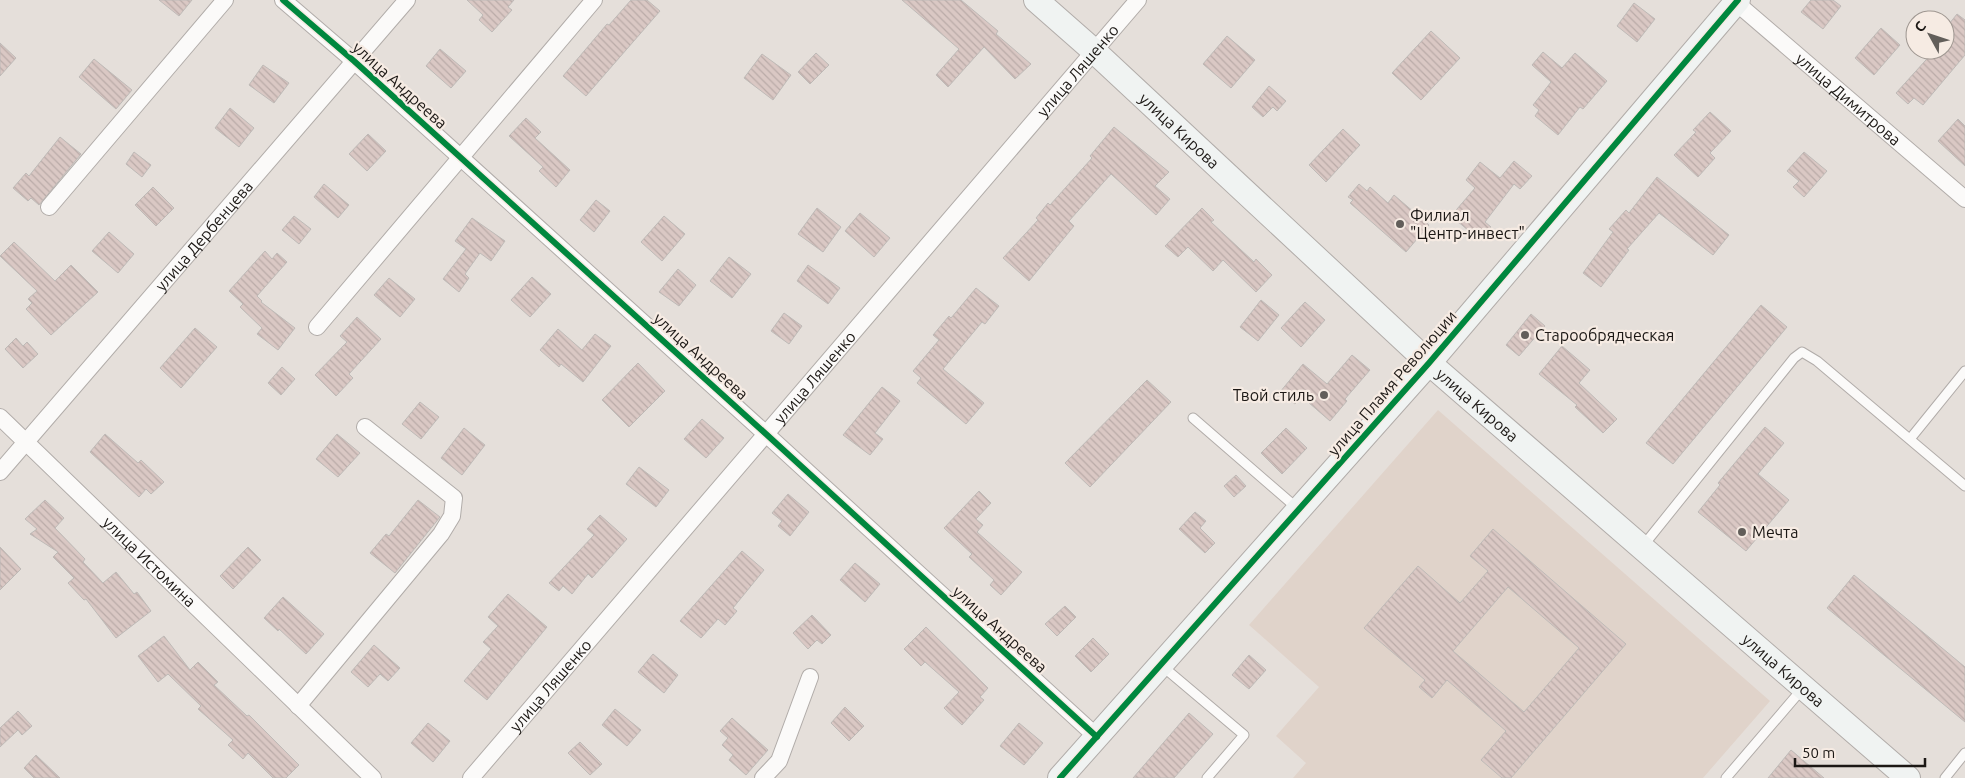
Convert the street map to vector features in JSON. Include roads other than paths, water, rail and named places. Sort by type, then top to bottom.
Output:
[{"type":"main road","name":"улица Кирова","points":[[1036,0],[1094,51],[1428,363],[1908,778]]},
{"type":"main road","name":"улица Пламя Революции","points":[[1060,778],[1428,363],[1736,1]]},
{"type":"street","points":[[49,207],[225,0]]},
{"type":"street","name":"улица Андреева","points":[[283,0],[462,158],[1097,736]]},
{"type":"street","name":"улица Дербенцева","points":[[0,472],[408,0]]},
{"type":"street","points":[[317,327],[594,0]]},
{"type":"street","name":"улица Ляшенко","points":[[471,778],[1138,0]]},
{"type":"street","name":"улица Димитрова","points":[[1736,1],[1965,199]]},
{"type":"street","name":"улица Истомина","points":[[0,418],[373,778]]},
{"type":"street","points":[[298,706],[441,534],[452,516],[454,498],[365,427]]},
{"type":"street","points":[[763,778],[779,761],[810,677]]},
{"type":"lane","points":[[1641,547],[1794,358],[1802,352],[1817,361],[1965,486]]},
{"type":"lane","points":[[1910,439],[1965,371]]},
{"type":"lane","points":[[1193,418],[1299,509]]},
{"type":"lane","points":[[1160,665],[1244,735],[1207,778]]},
{"type":"lane","points":[[1726,778],[1804,688]]},
{"type":"lane","points":[[1945,778],[1965,753]]},
{"type":"place","name":"Филиал \"Центр-инвест\"","points":[[1400,224]]},
{"type":"place","name":"Старообрядческая","points":[[1525,335]]},
{"type":"place","name":"Твой стиль","points":[[1324,395]]},
{"type":"place","name":"Мечта","points":[[1742,532]]}]
